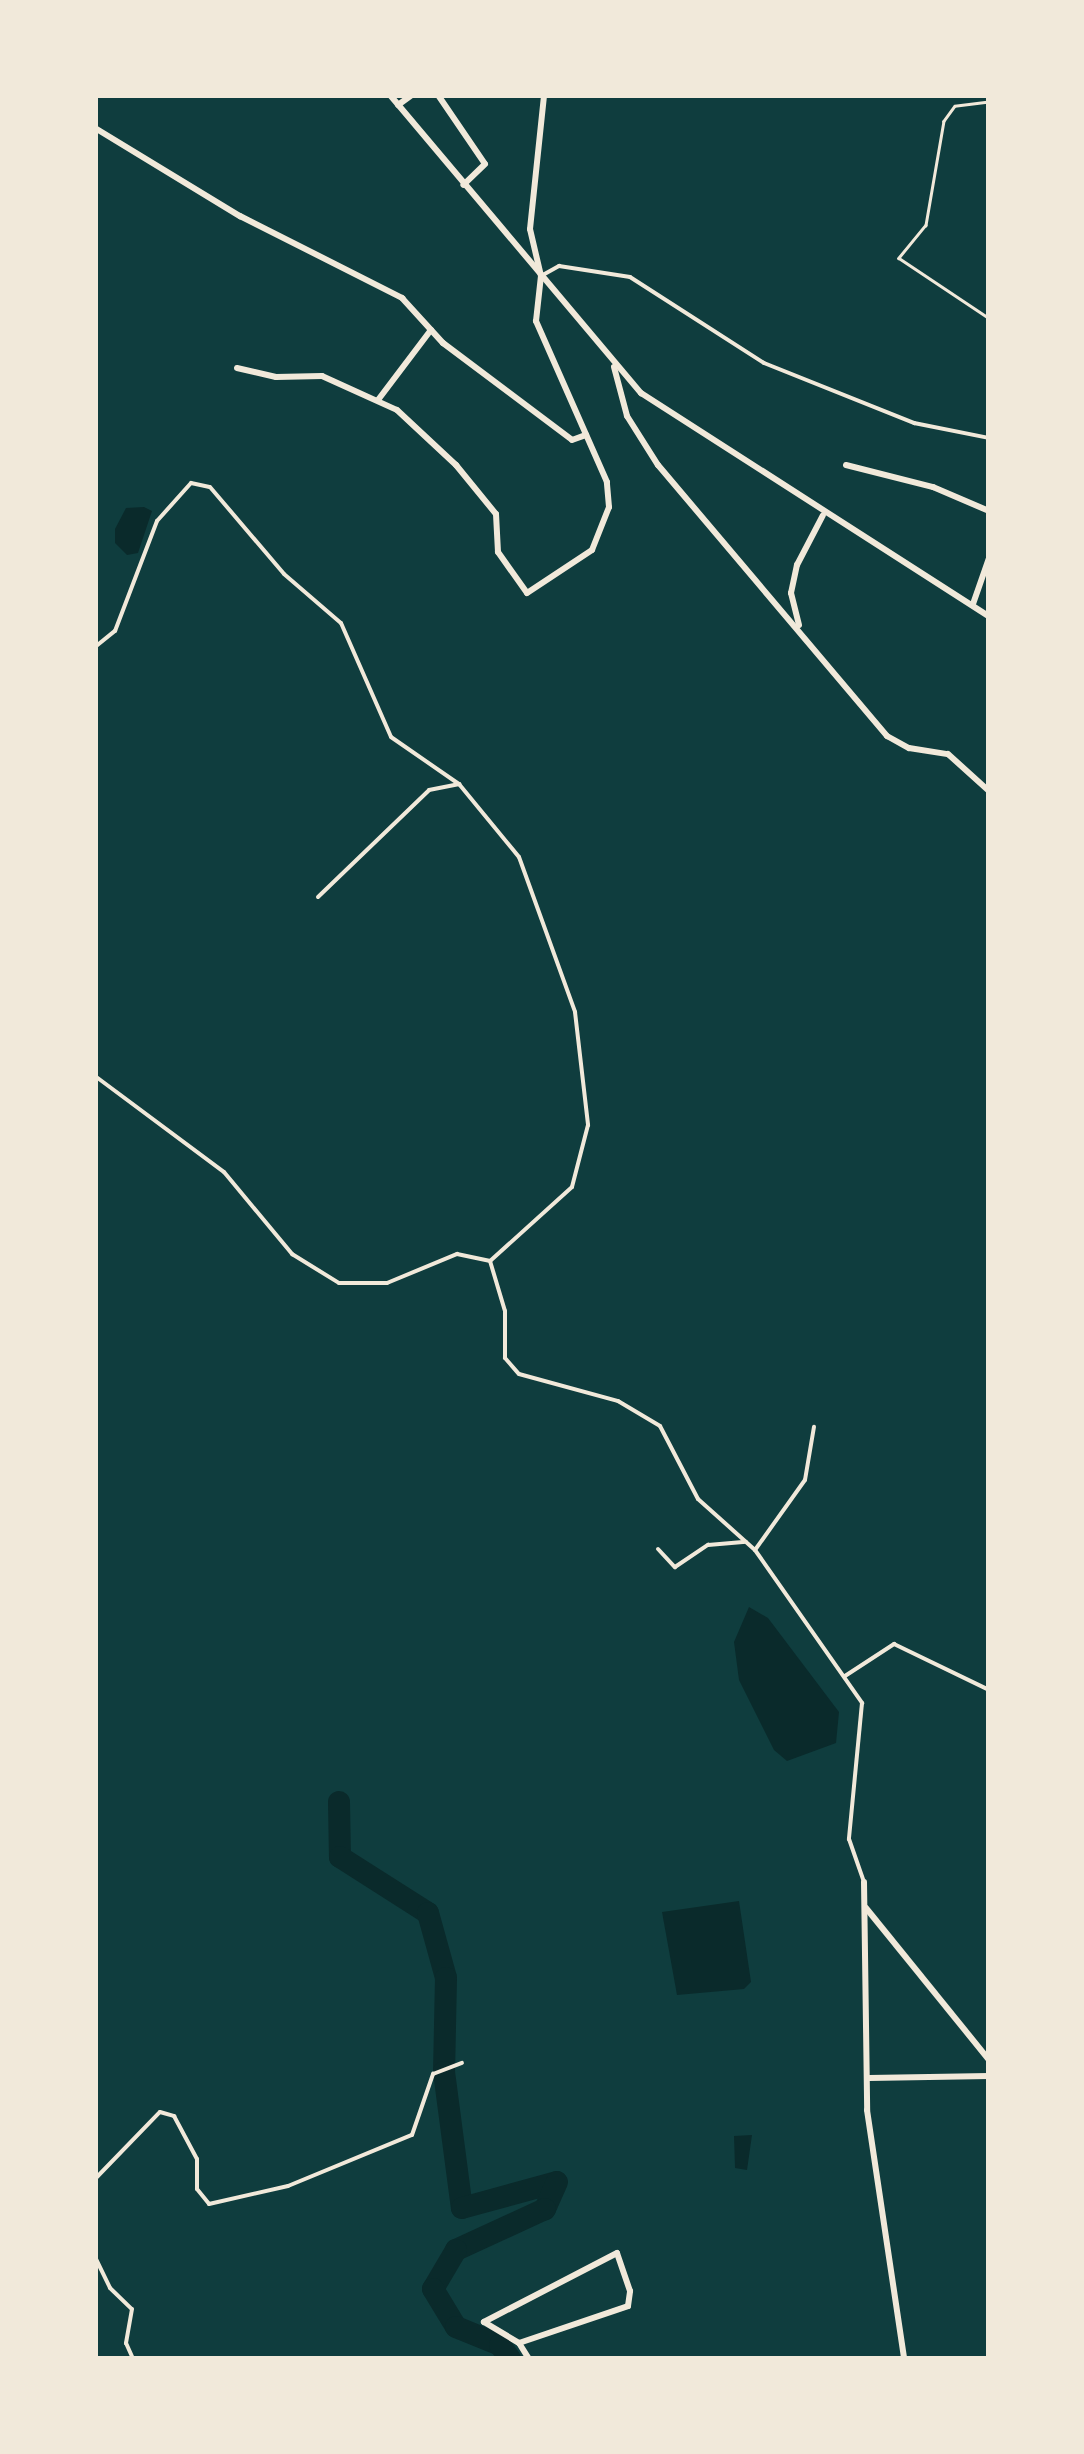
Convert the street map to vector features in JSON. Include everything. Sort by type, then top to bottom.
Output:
[{"type":"street","points":[[390,95],[641,393],[823,515],[989,616]]},
{"type":"street","points":[[398,105],[412,95]]},
{"type":"street","points":[[438,95],[484,164],[464,185]]},
{"type":"street","points":[[236,368],[276,377],[322,376],[378,400],[426,433],[496,514],[498,552],[527,592],[592,550],[603,528],[608,482],[536,321],[541,276],[530,230],[544,95]]},
{"type":"street","points":[[95,128],[240,216],[402,298],[431,330],[572,440],[586,436]]},
{"type":"street","points":[[378,400],[431,330]]},
{"type":"street","points":[[613,362],[627,416],[658,465],[799,626],[887,736],[909,748],[948,754],[989,790]]},
{"type":"street","points":[[846,465],[932,486],[989,511]]},
{"type":"street","points":[[799,626],[791,593],[797,565],[823,515]]},
{"type":"street","points":[[973,604],[989,558]]},
{"type":"street","points":[[864,1882],[869,2078],[884,2248],[904,2359]]},
{"type":"street","points":[[865,1907],[989,2060]]},
{"type":"street","points":[[869,2078],[989,2076]]},
{"type":"street","points":[[519,2343],[628,2306],[630,2291],[618,2253],[484,2322],[519,2343],[529,2359]]},
{"type":"lane","points":[[541,276],[559,266],[630,278],[764,363],[914,423],[989,438]]},
{"type":"lane","points":[[95,647],[115,630],[157,521],[199,482],[284,574],[341,623],[391,737],[459,784],[519,858],[544,916],[576,1012],[588,1125],[572,1187],[490,1261]]},
{"type":"lane","points":[[318,897],[428,790],[459,784]]},
{"type":"lane","points":[[95,1076],[224,1172],[292,1254],[339,1283],[387,1282],[457,1254],[490,1261]]},
{"type":"lane","points":[[490,1261],[504,1311],[505,1358],[519,1374],[618,1401],[660,1426],[698,1499],[754,1550],[862,1703],[849,1839],[864,1882]]},
{"type":"lane","points":[[754,1550],[805,1480],[814,1426]]},
{"type":"lane","points":[[658,1549],[675,1567],[708,1545],[746,1542]]},
{"type":"lane","points":[[844,1676],[894,1644],[989,1690]]},
{"type":"lane","points":[[95,2179],[160,2112],[174,2116],[197,2159],[197,2189],[208,2204],[288,2186],[412,2135],[433,2074],[462,2063]]},
{"type":"lane","points":[[95,2257],[110,2288],[132,2308],[126,2343],[133,2359]]},
{"type":"path","points":[[989,102],[955,106],[944,122],[926,226],[898,258],[989,318]]},
{"type":"water","points":[[144,507],[152,511],[138,553],[127,555],[115,543],[115,529],[126,508]]},
{"type":"water","points":[[749,1607],[768,1618],[839,1712],[836,1743],[787,1761],[774,1750],[739,1680],[734,1642]]},
{"type":"water","points":[[739,1901],[751,1982],[744,1989],[677,1995],[662,1912]]},
{"type":"water","points":[[752,2135],[747,2170],[735,2168],[734,2136]]},
{"type":"waterway","points":[[339,1802],[340,1857],[428,1913],[446,1978],[444,2072],[462,2208],[557,2182],[545,2209],[456,2250],[433,2289],[456,2327],[500,2345],[510,2359]]}]
